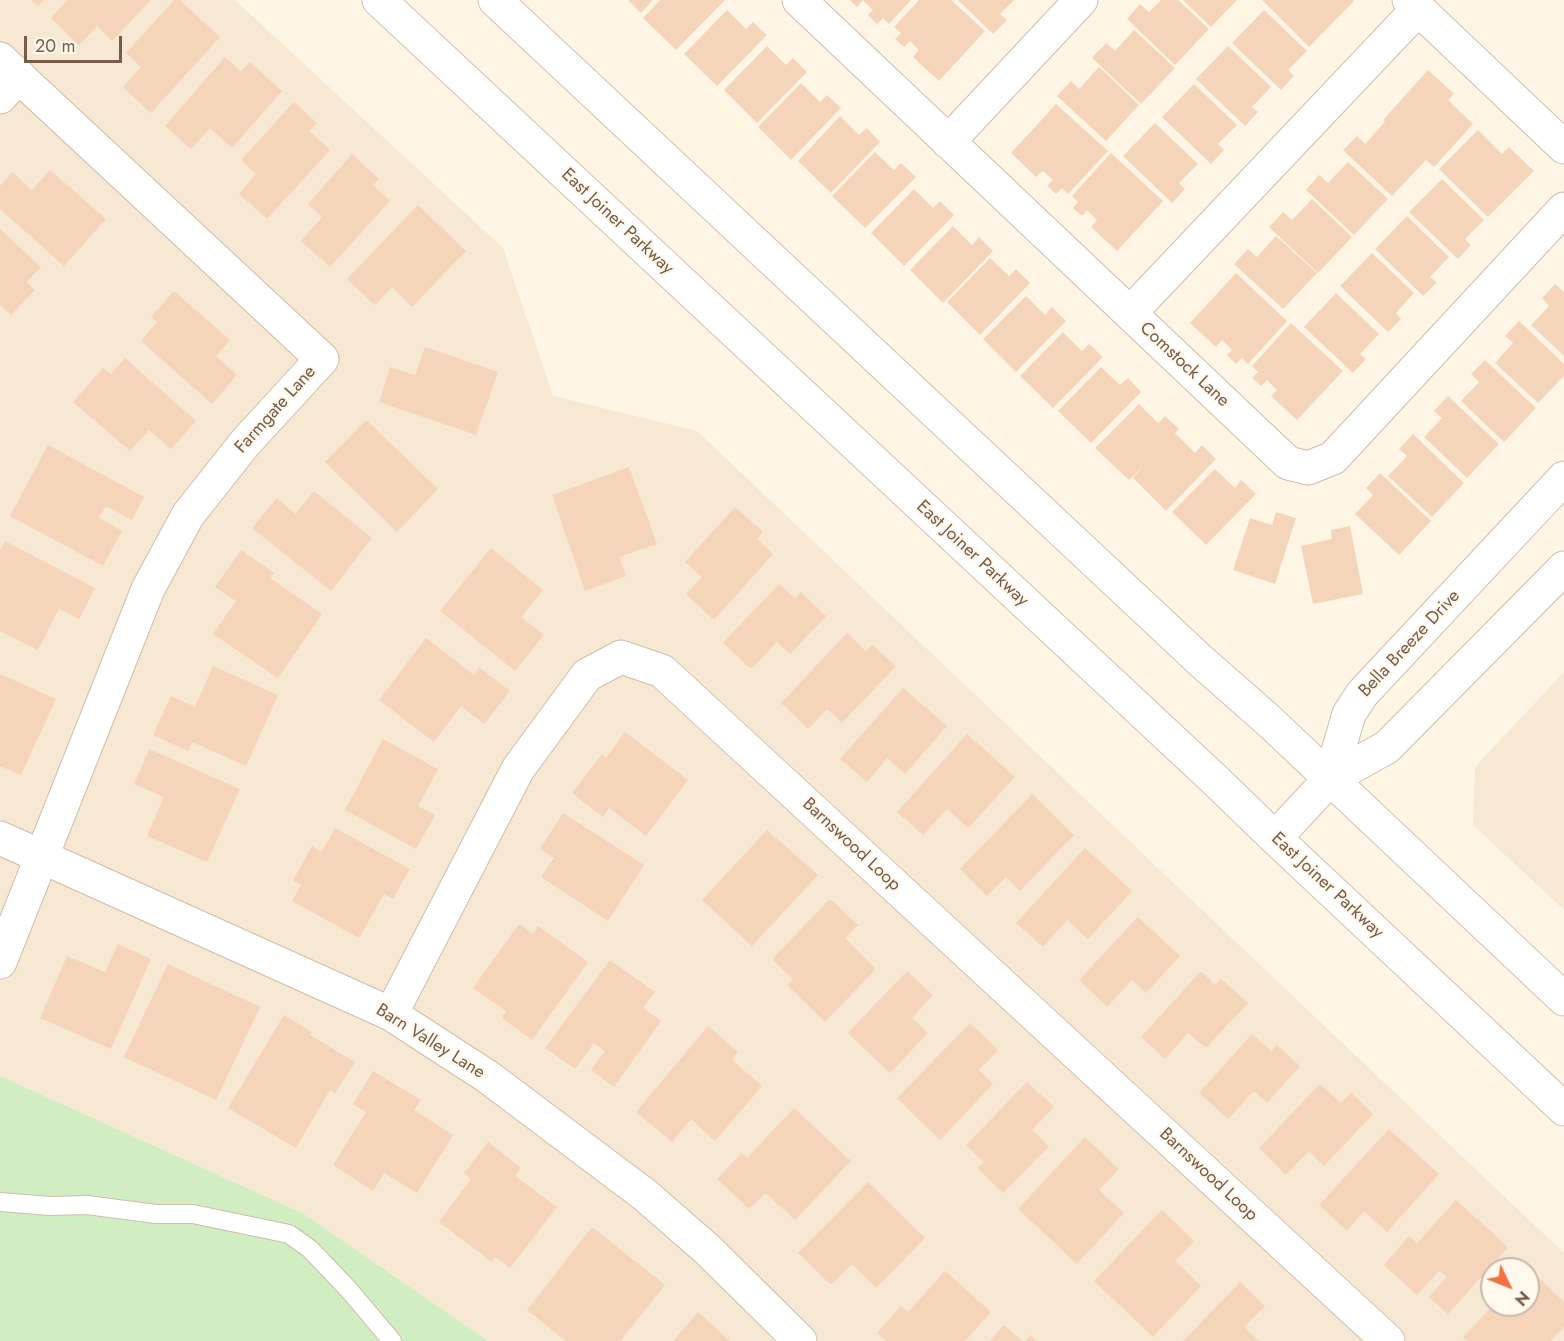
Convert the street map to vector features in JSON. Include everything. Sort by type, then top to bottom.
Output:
[{"type":"street","name":"East Joiner Parkway","points":[[379,0],[1564,1109]]},
{"type":"street","points":[[495,0],[1564,999]]},
{"type":"street","name":"Comstock Lane","points":[[799,0],[1288,463],[1308,468],[1333,458],[1564,209]]},
{"type":"street","points":[[948,142],[1082,0]]},
{"type":"street","points":[[1130,313],[1413,4],[1564,147]]},
{"type":"street","name":"Farmgate Lane","points":[[6,77],[322,359],[245,442],[188,515],[148,589],[42,857]]},
{"type":"street","name":"Bella Breeze Drive","points":[[1330,779],[1348,714],[1362,694],[1564,478]]},
{"type":"street","points":[[1275,838],[1330,779],[1387,747],[1564,568]]},
{"type":"street","name":"Barnswood Loop","points":[[391,1014],[518,769],[587,675],[621,657],[662,671],[1388,1341]]},
{"type":"street","name":"Barn Valley Lane","points":[[0,838],[391,1014],[488,1077],[645,1195],[708,1250],[800,1341]]},
{"type":"street","points":[[0,962],[42,857]]},
{"type":"lane","points":[[0,1202],[50,1206],[87,1205],[156,1214],[193,1214],[290,1234],[310,1249],[349,1290],[392,1341]]},
{"type":"shaded area","points":[[0,0],[235,0],[503,248],[553,396],[697,431],[1564,1253],[1564,1341],[488,1341],[304,1214],[0,1076]]},
{"type":"shaded area","points":[[1564,672],[1564,910],[1473,825],[1475,767]]},
{"type":"green space","points":[[0,1076],[304,1214],[488,1341],[0,1341]]},
{"type":"building","points":[[31,0],[44,0],[38,6]]},
{"type":"building","points":[[68,0],[151,0],[112,41],[97,26],[79,45],[51,18]]},
{"type":"building","points":[[174,0],[180,0],[220,37],[151,113],[123,87],[141,67],[126,53]]},
{"type":"building","points":[[628,0],[653,0],[641,13]]},
{"type":"building","points":[[660,0],[725,0],[676,50],[643,18]]},
{"type":"building","points":[[850,0],[863,0],[857,7]]},
{"type":"building","points":[[863,0],[911,0],[889,24],[883,18],[877,24],[868,15],[873,10]]},
{"type":"building","points":[[919,0],[951,0],[985,31],[939,81],[913,57],[919,50],[910,41],[904,47],[895,39],[901,33],[894,27]]},
{"type":"building","points":[[958,0],[1014,0],[1000,14],[1007,20],[993,34]]},
{"type":"building","points":[[1161,0],[1178,0],[1209,29],[1175,65],[1127,19],[1140,4],[1149,12]]},
{"type":"building","points":[[1183,0],[1237,0],[1211,27]]},
{"type":"building","points":[[1262,0],[1353,0],[1354,1],[1309,47]]},
{"type":"building","points":[[727,10],[746,29],[753,22],[767,35],[717,86],[684,54]]},
{"type":"building","points":[[1264,10],[1307,51],[1288,70],[1294,76],[1281,90],[1232,43]]},
{"type":"building","points":[[1134,30],[1175,68],[1141,104],[1092,58],[1106,43],[1115,51]]},
{"type":"building","points":[[767,46],[786,65],[793,58],[807,72],[757,123],[724,90]]},
{"type":"building","points":[[1228,46],[1271,87],[1252,107],[1258,112],[1245,126],[1196,79]]},
{"type":"building","points":[[225,57],[241,71],[250,62],[282,91],[232,148],[210,128],[191,149],[165,126]]},
{"type":"building","points":[[1099,67],[1139,105],[1106,141],[1057,96],[1071,81],[1079,89]]},
{"type":"building","points":[[1428,70],[1454,94],[1448,100],[1473,124],[1434,167],[1426,160],[1392,196],[1343,150],[1357,136],[1365,144],[1385,122],[1383,120]]},
{"type":"building","points":[[801,83],[820,102],[827,95],[841,108],[791,160],[758,127]]},
{"type":"building","points":[[1194,84],[1237,125],[1218,144],[1224,150],[1211,164],[1162,117]]},
{"type":"building","points":[[294,102],[317,123],[309,131],[330,150],[267,219],[239,194],[256,174],[241,160]]},
{"type":"building","points":[[1056,104],[1108,151],[1068,194],[1062,188],[1056,194],[1047,186],[1053,180],[1043,171],[1036,177],[1011,153]]},
{"type":"building","points":[[840,116],[859,135],[867,128],[880,142],[831,193],[798,161]]},
{"type":"building","points":[[1155,123],[1198,164],[1179,183],[1185,189],[1172,203],[1123,156]]},
{"type":"building","points":[[1478,130],[1502,154],[1509,147],[1534,171],[1488,217],[1439,169]]},
{"type":"building","points":[[875,152],[894,170],[901,163],[916,177],[865,228],[832,196]]},
{"type":"building","points":[[1111,153],[1163,201],[1117,251],[1091,227],[1097,220],[1087,210],[1082,216],[1073,208],[1078,202],[1072,196]]},
{"type":"building","points":[[352,154],[379,179],[373,185],[390,201],[330,267],[301,241],[322,217],[308,204]]},
{"type":"building","points":[[1348,162],[1388,199],[1354,235],[1306,190],[1319,175],[1328,183]]},
{"type":"building","points":[[50,170],[106,219],[64,266],[0,209],[0,186],[12,172],[32,190]]},
{"type":"building","points":[[1442,179],[1484,220],[1465,239],[1471,245],[1458,259],[1409,212]]},
{"type":"building","points":[[914,189],[933,208],[940,201],[954,215],[904,266],[871,233]]},
{"type":"building","points":[[1312,199],[1352,237],[1318,273],[1269,227],[1283,212],[1292,220]]},
{"type":"building","points":[[418,205],[466,251],[412,307],[392,287],[375,305],[347,279]]},
{"type":"building","points":[[1407,216],[1449,257],[1430,277],[1437,282],[1423,296],[1375,249]]},
{"type":"building","points":[[953,226],[972,245],[979,237],[993,251],[943,303],[910,270]]},
{"type":"building","points":[[0,229],[41,267],[27,282],[35,290],[11,315],[0,305]]},
{"type":"building","points":[[1276,236],[1317,273],[1283,309],[1234,264],[1248,249],[1257,257]]},
{"type":"building","points":[[1372,253],[1414,293],[1396,313],[1401,319],[1388,332],[1340,286]]},
{"type":"building","points":[[990,258],[1009,276],[1016,269],[1030,283],[980,335],[947,302]]},
{"type":"building","points":[[1236,273],[1287,321],[1248,364],[1242,358],[1236,364],[1227,355],[1232,350],[1222,340],[1216,347],[1190,323]]},
{"type":"building","points":[[1555,284],[1564,292],[1564,356],[1531,325],[1549,306],[1542,298]]},
{"type":"building","points":[[174,291],[230,340],[216,356],[237,375],[212,404],[141,341],[157,322],[151,317]]},
{"type":"building","points":[[1336,293],[1379,334],[1360,354],[1366,359],[1353,373],[1304,327]]},
{"type":"building","points":[[1026,296],[1045,315],[1052,307],[1066,321],[1016,372],[983,339]]},
{"type":"building","points":[[1519,321],[1564,364],[1564,376],[1538,403],[1495,363],[1513,343],[1505,336]]},
{"type":"building","points":[[1291,323],[1343,371],[1297,420],[1271,396],[1277,390],[1267,380],[1261,386],[1252,378],[1258,372],[1252,366]]},
{"type":"building","points":[[1063,332],[1082,351],[1089,344],[1103,357],[1053,408],[1020,376]]},
{"type":"building","points":[[425,347],[498,372],[476,435],[379,402],[390,367],[415,375]]},
{"type":"building","points":[[125,358],[196,421],[171,449],[149,430],[130,451],[73,402],[103,368],[111,374]]},
{"type":"building","points":[[1485,360],[1536,408],[1504,442],[1461,401],[1479,382],[1471,374]]},
{"type":"building","points":[[1101,367],[1120,385],[1128,378],[1141,392],[1091,443],[1058,411]]},
{"type":"building","points":[[1448,396],[1499,444],[1467,478],[1424,437],[1442,418],[1434,411]]},
{"type":"building","points":[[1139,404],[1158,423],[1165,416],[1179,429],[1175,433],[1195,453],[1202,445],[1216,459],[1166,511],[1133,478],[1143,466],[1129,480],[1095,448]]},
{"type":"building","points":[[366,420],[438,489],[397,532],[325,462]]},
{"type":"building","points":[[1413,434],[1464,483],[1432,517],[1388,476],[1407,456],[1399,449]]},
{"type":"building","points":[[48,445],[144,497],[132,520],[106,506],[99,518],[122,531],[103,566],[10,516]]},
{"type":"building","points":[[629,467],[657,544],[619,557],[626,576],[585,591],[552,495]]},
{"type":"building","points":[[1215,469],[1235,488],[1241,480],[1256,494],[1206,545],[1172,512]]},
{"type":"building","points":[[1380,473],[1431,521],[1399,555],[1355,514],[1373,495],[1366,488]]},
{"type":"building","points":[[314,491],[372,538],[331,591],[252,528],[277,498],[295,514]]},
{"type":"building","points":[[735,507],[763,532],[757,539],[773,554],[714,620],[686,594],[702,577],[685,562]]},
{"type":"building","points":[[1276,512],[1296,518],[1275,584],[1233,570],[1250,518],[1272,525]]},
{"type":"building","points":[[1350,526],[1363,594],[1313,604],[1301,546],[1332,539],[1331,530]]},
{"type":"building","points":[[5,541],[95,588],[79,619],[59,609],[38,650],[0,631],[0,551]]},
{"type":"building","points":[[491,548],[543,590],[521,617],[544,635],[515,671],[440,611]]},
{"type":"building","points":[[241,550],[274,573],[270,578],[322,614],[278,678],[213,634],[236,601],[215,587]]},
{"type":"building","points":[[779,584],[795,598],[801,592],[826,616],[790,654],[777,642],[751,669],[723,643]]},
{"type":"building","points":[[847,633],[866,651],[872,645],[896,666],[842,723],[827,709],[808,729],[781,703]]},
{"type":"building","points":[[426,638],[474,675],[479,667],[510,691],[484,724],[461,706],[434,742],[379,700]]},
{"type":"building","points":[[213,666],[278,695],[246,766],[192,742],[188,751],[153,735],[171,696],[195,707]]},
{"type":"building","points":[[0,674],[56,699],[21,775],[0,766]]},
{"type":"building","points":[[903,688],[947,726],[905,774],[887,758],[867,782],[840,759]]},
{"type":"building","points":[[625,732],[688,780],[646,836],[609,808],[603,817],[572,793],[602,754],[606,758]]},
{"type":"building","points":[[967,734],[1015,777],[968,828],[947,809],[923,835],[897,812]]},
{"type":"building","points":[[383,739],[438,769],[418,806],[435,815],[416,849],[345,810]]},
{"type":"building","points":[[149,749],[240,789],[207,862],[147,836],[164,797],[134,784]]},
{"type":"building","points":[[1032,794],[1074,835],[1020,891],[1006,877],[987,896],[960,869]]},
{"type":"building","points":[[563,813],[644,865],[608,921],[541,877],[554,858],[540,849]]},
{"type":"building","points":[[335,828],[410,869],[393,899],[384,894],[359,938],[292,901],[301,885],[293,880],[312,846],[322,852]]},
{"type":"building","points":[[767,830],[818,875],[752,946],[702,900]]},
{"type":"building","points":[[1085,848],[1132,891],[1088,939],[1067,920],[1043,947],[1016,923]]},
{"type":"building","points":[[830,899],[858,925],[845,938],[876,969],[825,1022],[787,985],[793,979],[772,959]]},
{"type":"building","points":[[1138,917],[1180,956],[1146,993],[1132,980],[1107,1007],[1079,980]]},
{"type":"building","points":[[519,924],[533,934],[538,926],[588,962],[532,1040],[502,1018],[506,1011],[473,988]]},
{"type":"building","points":[[118,944],[151,959],[111,1049],[40,1018],[67,956],[105,972]]},
{"type":"building","points":[[610,960],[655,992],[643,1008],[661,1021],[614,1087],[591,1070],[605,1051],[594,1043],[575,1069],[545,1048]]},
{"type":"building","points":[[168,964],[260,1007],[216,1100],[124,1057]]},
{"type":"building","points":[[907,971],[933,995],[912,1018],[928,1033],[890,1073],[848,1033]]},
{"type":"building","points":[[1201,971],[1215,985],[1221,979],[1248,1003],[1206,1048],[1188,1033],[1165,1059],[1141,1037]]},
{"type":"building","points":[[284,1015],[312,1032],[310,1035],[355,1062],[335,1093],[330,1090],[296,1148],[228,1108]]},
{"type":"building","points":[[970,1023],[998,1050],[979,1070],[993,1084],[940,1140],[897,1098]]},
{"type":"building","points":[[708,1026],[738,1052],[732,1060],[762,1086],[715,1141],[691,1119],[672,1142],[636,1112]]},
{"type":"building","points":[[1252,1034],[1271,1051],[1277,1045],[1300,1066],[1267,1103],[1254,1091],[1228,1119],[1199,1093]]},
{"type":"building","points":[[373,1071],[421,1100],[414,1110],[453,1135],[417,1193],[384,1173],[373,1191],[333,1165],[366,1112],[353,1104]]},
{"type":"building","points":[[1027,1082],[1054,1107],[1032,1130],[1049,1146],[1003,1193],[977,1168],[984,1162],[966,1145]]},
{"type":"building","points":[[1320,1084],[1341,1103],[1351,1093],[1373,1114],[1324,1166],[1309,1151],[1286,1175],[1259,1148]]},
{"type":"building","points":[[794,1108],[851,1161],[795,1220],[766,1193],[749,1209],[717,1179],[742,1153],[747,1158]]},
{"type":"building","points":[[1389,1129],[1439,1174],[1387,1232],[1364,1211],[1347,1231],[1319,1205]]},
{"type":"building","points":[[1085,1137],[1119,1169],[1099,1190],[1124,1213],[1077,1264],[1018,1209]]},
{"type":"building","points":[[488,1142],[521,1168],[515,1176],[557,1207],[510,1268],[495,1257],[492,1262],[439,1222],[471,1179],[464,1173]]},
{"type":"building","points":[[868,1182],[925,1238],[876,1288],[852,1264],[831,1285],[798,1253]]},
{"type":"building","points":[[1456,1200],[1508,1247],[1499,1257],[1480,1257],[1480,1278],[1448,1314],[1429,1297],[1447,1277],[1439,1271],[1417,1295],[1384,1265],[1409,1236],[1417,1243]]},
{"type":"building","points":[[1162,1210],[1194,1241],[1175,1261],[1201,1286],[1153,1337],[1094,1281]]},
{"type":"building","points":[[592,1227],[665,1285],[620,1341],[566,1341],[527,1310]]},
{"type":"building","points":[[945,1271],[991,1312],[965,1341],[886,1341],[877,1333],[901,1306],[908,1312]]},
{"type":"building","points":[[1540,1279],[1564,1302],[1564,1327],[1550,1341],[1467,1341],[1463,1337],[1482,1317],[1540,1317]]},
{"type":"building","points":[[1240,1282],[1265,1306],[1244,1327],[1259,1341],[1183,1341]]},
{"type":"building","points":[[698,1312],[730,1341],[673,1341]]},
{"type":"building","points":[[1004,1325],[1022,1341],[990,1341]]},
{"type":"building","points":[[1031,1335],[1037,1341],[1025,1341]]}]
